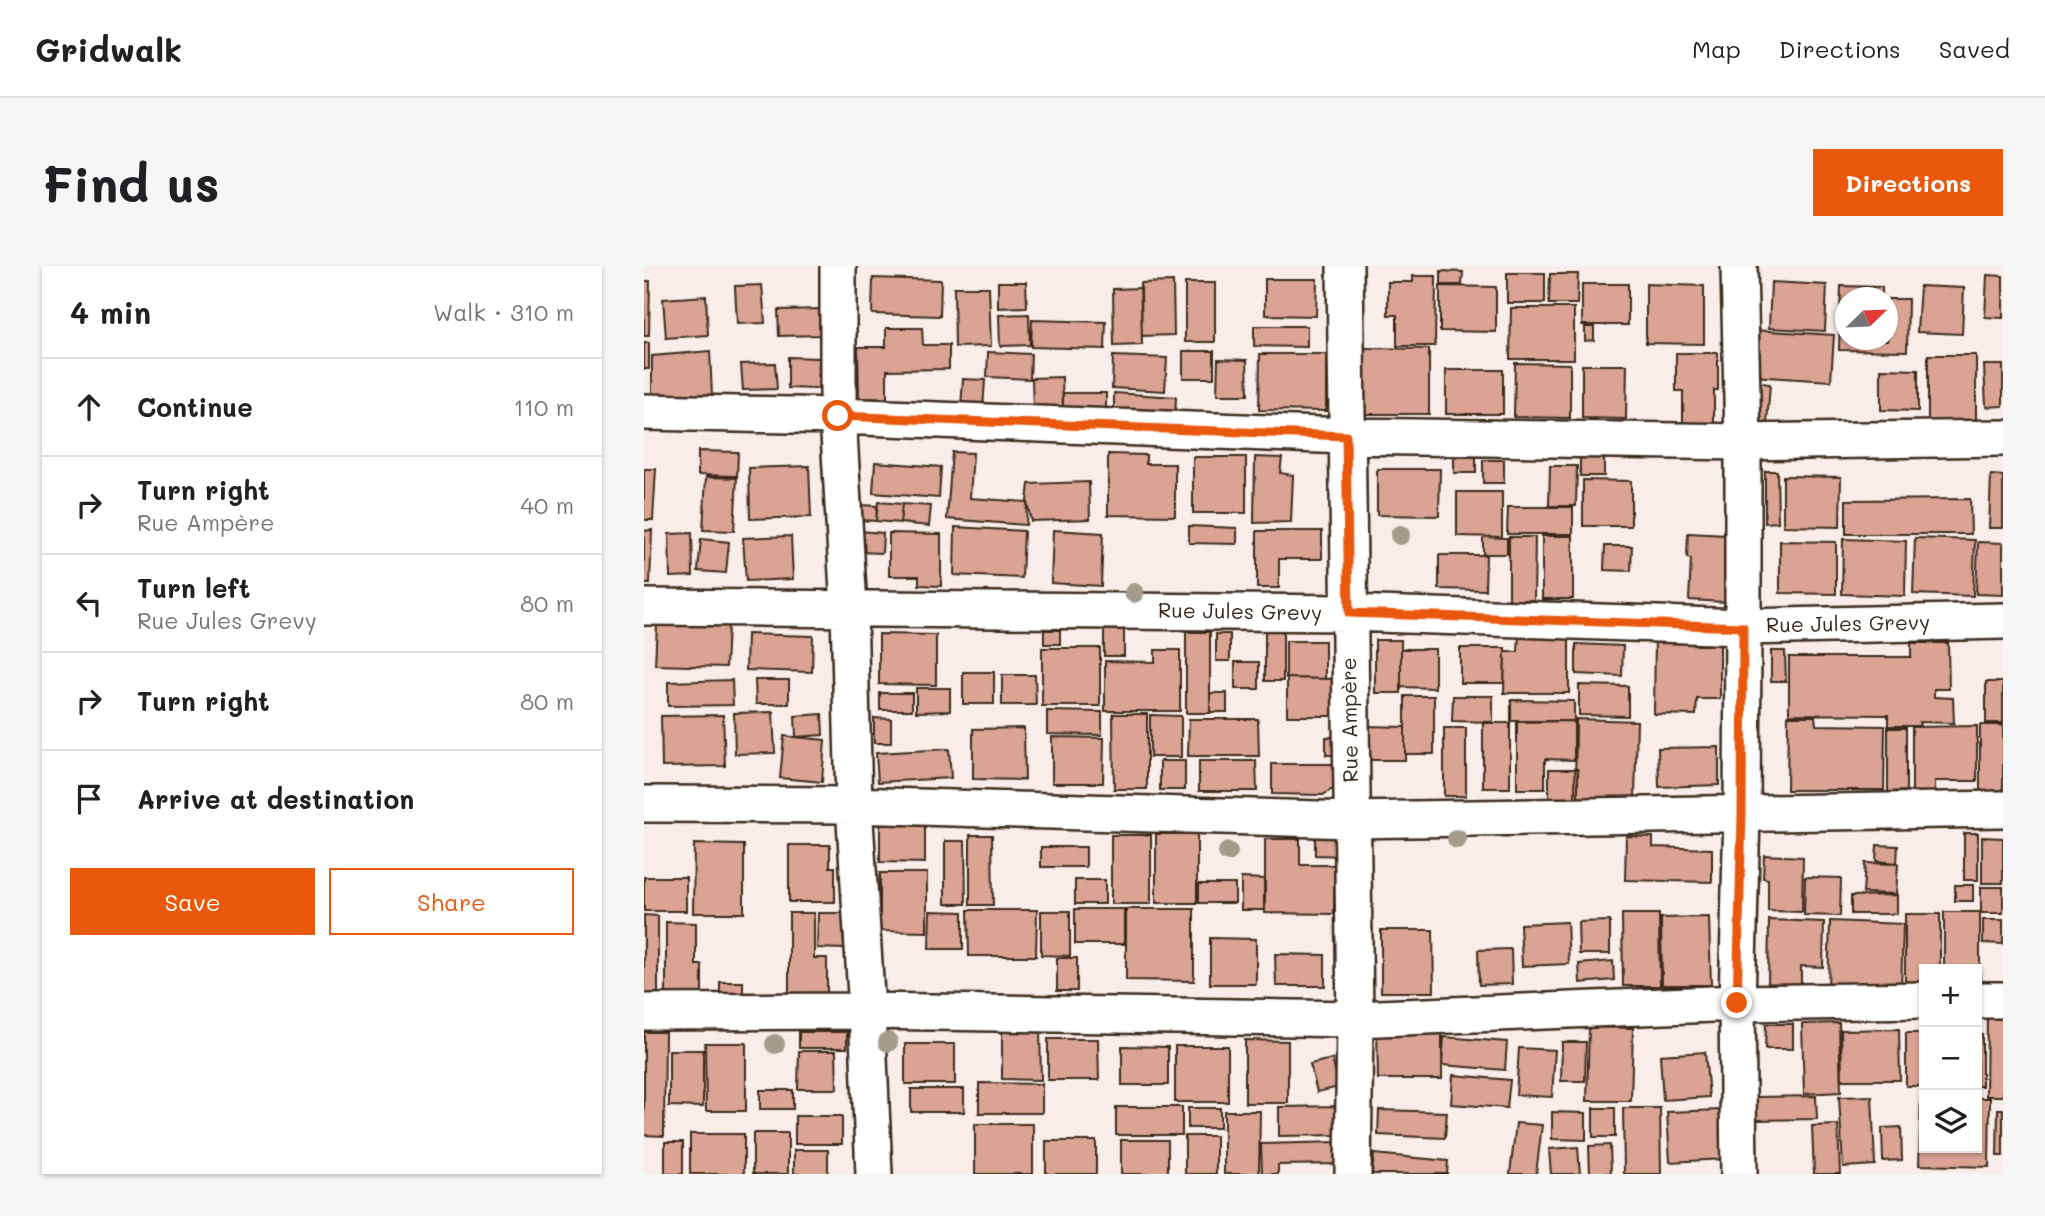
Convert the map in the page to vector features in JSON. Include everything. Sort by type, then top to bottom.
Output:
[{"type":"street","points":[[838,266],[838,416],[849,608],[854,805],[874,1174]]},
{"type":"street","name":"Rue Ampère","points":[[1345,266],[1355,1018],[1353,1174]]},
{"type":"street","points":[[1738,1174],[1737,1003],[1743,627],[1739,266]]},
{"type":"street","points":[[644,412],[838,416],[1346,436],[1743,442],[2003,438]]},
{"type":"street","name":"Rue Jules Grevy","points":[[644,607],[1349,613],[1743,627],[2003,621]]},
{"type":"street","points":[[644,804],[854,805],[1352,820],[2003,809]]},
{"type":"street","points":[[644,1012],[867,1011],[1355,1018],[1737,1003],[1919,1000]]},
{"type":"street","points":[[1982,1000],[2003,1000]]},
{"type":"building","points":[[1441,271],[1463,272],[1462,285],[1441,285]]},
{"type":"building","points":[[1507,273],[1545,273],[1545,303],[1507,303]]},
{"type":"building","points":[[1550,274],[1578,274],[1577,304],[1549,304]]},
{"type":"building","points":[[1987,275],[2003,276],[2003,318],[1985,317]]},
{"type":"building","points":[[1413,276],[1436,276],[1435,346],[1397,346],[1397,315],[1388,315],[1388,282],[1413,282]]},
{"type":"building","points":[[873,278],[941,280],[940,316],[872,314]]},
{"type":"building","points":[[1265,279],[1317,279],[1316,316],[1265,315]]},
{"type":"building","points":[[644,281],[650,281],[649,336],[644,336]]},
{"type":"building","points":[[998,282],[1026,282],[1027,307],[998,308]]},
{"type":"building","points":[[1173,282],[1174,335],[1142,336],[1140,283]]},
{"type":"building","points":[[1771,282],[1827,285],[1825,331],[1769,328]]},
{"type":"building","points":[[1185,283],[1215,283],[1215,342],[1185,342]]},
{"type":"building","points":[[1582,284],[1628,284],[1628,325],[1582,325]]},
{"type":"building","points":[[1646,284],[1704,286],[1704,344],[1646,343]]},
{"type":"building","points":[[762,285],[765,323],[737,324],[735,286]]},
{"type":"building","points":[[1440,286],[1496,287],[1496,332],[1440,331]]},
{"type":"building","points":[[1920,286],[1964,288],[1962,334],[1917,332]]},
{"type":"building","points":[[954,287],[989,287],[991,346],[955,347]]},
{"type":"building","points":[[1141,288],[1142,345],[1114,346],[1113,289]]},
{"type":"building","points":[[706,296],[708,335],[666,338],[663,299]]},
{"type":"building","points":[[1898,299],[1908,299],[1907,351],[1839,350],[1898,350]]},
{"type":"building","points":[[1511,308],[1574,308],[1574,359],[1510,359]]},
{"type":"building","points":[[821,309],[822,335],[779,336],[778,310]]},
{"type":"building","points":[[1029,314],[1030,345],[1000,346],[999,315]]},
{"type":"building","points":[[1032,320],[1106,322],[1105,349],[1031,347]]},
{"type":"building","points":[[1254,326],[1307,326],[1307,347],[1254,346]]},
{"type":"building","points":[[1585,327],[1594,327],[1594,340],[1585,341]]},
{"type":"building","points":[[886,328],[922,328],[923,345],[949,345],[949,369],[887,370],[887,398],[859,399],[858,347],[886,347]]},
{"type":"building","points":[[1753,330],[1834,335],[1831,381],[1750,376]]},
{"type":"building","points":[[644,343],[649,343],[649,369],[644,369]]},
{"type":"building","points":[[1364,348],[1429,349],[1429,414],[1363,414]]},
{"type":"building","points":[[710,351],[712,396],[652,398],[652,356]]},
{"type":"building","points":[[1183,351],[1214,351],[1214,378],[1183,378]]},
{"type":"building","points":[[988,352],[1031,354],[1030,379],[987,377]]},
{"type":"building","points":[[1676,353],[1718,353],[1718,390],[1714,390],[1714,423],[1683,423],[1683,391],[1676,391]]},
{"type":"building","points":[[1260,354],[1326,354],[1326,411],[1259,410]]},
{"type":"building","points":[[1928,355],[1976,355],[1976,428],[1928,428]]},
{"type":"building","points":[[1113,356],[1167,358],[1165,391],[1112,388]]},
{"type":"building","points":[[788,357],[819,358],[818,389],[788,388]]},
{"type":"building","points":[[1218,359],[1247,360],[1248,395],[1217,395]]},
{"type":"building","points":[[775,363],[777,389],[743,390],[741,364]]},
{"type":"building","points":[[1515,363],[1570,364],[1570,418],[1514,417]]},
{"type":"building","points":[[1582,365],[1627,365],[1626,419],[1582,418]]},
{"type":"building","points":[[1984,365],[2003,365],[2003,406],[1986,407]]},
{"type":"building","points":[[1881,369],[1918,370],[1918,411],[1881,410]]},
{"type":"building","points":[[1446,370],[1503,370],[1503,414],[1446,414]]},
{"type":"building","points":[[1062,377],[1063,410],[1033,411],[1032,378]]},
{"type":"building","points":[[963,379],[985,380],[983,409],[961,407]]},
{"type":"building","points":[[1755,382],[1770,384],[1767,424],[1751,423]]},
{"type":"building","points":[[1063,393],[1106,393],[1106,412],[1063,410]]},
{"type":"building","points":[[1114,393],[1176,397],[1175,418],[1114,414]]},
{"type":"building","points":[[698,451],[738,452],[737,478],[698,475]]},
{"type":"building","points":[[952,452],[973,453],[970,498],[1027,502],[1026,525],[947,519]]},
{"type":"building","points":[[1108,454],[1146,455],[1146,464],[1175,464],[1175,516],[1108,515]]},
{"type":"building","points":[[1580,456],[1604,456],[1604,476],[1580,476]]},
{"type":"building","points":[[1193,457],[1246,457],[1246,513],[1193,513]]},
{"type":"building","points":[[1255,457],[1282,458],[1280,473],[1293,475],[1291,522],[1254,523]]},
{"type":"building","points":[[1454,457],[1476,457],[1476,473],[1454,473]]},
{"type":"building","points":[[1483,460],[1504,460],[1504,483],[1483,483]]},
{"type":"building","points":[[875,462],[941,467],[939,498],[873,493]]},
{"type":"building","points":[[809,466],[811,517],[750,519],[749,468]]},
{"type":"building","points":[[1550,466],[1577,466],[1576,506],[1549,506]]},
{"type":"building","points":[[644,469],[656,469],[653,520],[644,520]]},
{"type":"building","points":[[1377,469],[1440,469],[1439,516],[1377,515]]},
{"type":"building","points":[[1765,471],[1777,471],[1778,522],[1765,523]]},
{"type":"building","points":[[1991,475],[2003,476],[2003,528],[1989,528]]},
{"type":"building","points":[[1783,476],[1841,477],[1840,527],[1783,526]]},
{"type":"building","points":[[706,477],[737,478],[734,531],[703,530]]},
{"type":"building","points":[[1583,480],[1631,481],[1631,526],[1583,526]]},
{"type":"building","points":[[1089,482],[1090,519],[1031,521],[1027,502],[1029,484]]},
{"type":"building","points":[[1457,492],[1502,492],[1502,537],[1457,536]]},
{"type":"building","points":[[1970,499],[1971,534],[1846,534],[1846,500]]},
{"type":"building","points":[[878,502],[902,504],[900,523],[876,521]]},
{"type":"building","points":[[902,504],[931,506],[929,526],[900,523]]},
{"type":"building","points":[[860,505],[877,506],[876,521],[859,520]]},
{"type":"building","points":[[1508,507],[1573,507],[1573,534],[1507,534]]},
{"type":"building","points":[[1189,526],[1237,528],[1237,544],[1189,543]]},
{"type":"building","points":[[955,527],[1024,531],[1022,578],[954,575]]},
{"type":"building","points":[[652,530],[650,584],[644,584],[644,531]]},
{"type":"building","points":[[1053,530],[1103,533],[1101,586],[1051,583]]},
{"type":"building","points":[[859,531],[883,533],[882,553],[858,552]]},
{"type":"building","points":[[1257,531],[1322,531],[1322,559],[1279,559],[1279,588],[1257,588]]},
{"type":"building","points":[[692,533],[693,576],[670,577],[669,534]]},
{"type":"building","points":[[889,533],[941,534],[941,586],[919,585],[919,576],[889,576]]},
{"type":"building","points":[[1688,533],[1727,535],[1725,602],[1689,600],[1691,559],[1687,558]]},
{"type":"building","points":[[791,536],[793,579],[746,581],[743,538]]},
{"type":"building","points":[[1542,536],[1573,536],[1573,599],[1542,599]]},
{"type":"building","points":[[1483,537],[1507,538],[1507,554],[1483,554]]},
{"type":"building","points":[[1509,537],[1535,537],[1534,600],[1509,600]]},
{"type":"building","points":[[1915,538],[1975,540],[1973,596],[1913,594]]},
{"type":"building","points":[[701,539],[729,542],[726,573],[698,571]]},
{"type":"building","points":[[1843,539],[1906,541],[1905,596],[1842,594]]},
{"type":"building","points":[[1780,541],[1836,542],[1836,594],[1780,593]]},
{"type":"building","points":[[1978,542],[2003,543],[2003,595],[1976,594]]},
{"type":"building","points":[[1605,546],[1632,546],[1631,571],[1604,570]]},
{"type":"building","points":[[1439,555],[1486,555],[1485,590],[1439,589]]},
{"type":"building","points":[[657,624],[728,626],[726,667],[655,665]]},
{"type":"building","points":[[1104,629],[1124,629],[1124,656],[1104,656]]},
{"type":"building","points":[[1044,630],[1060,630],[1060,644],[1044,644]]},
{"type":"building","points":[[1265,631],[1283,631],[1283,681],[1265,681]]},
{"type":"building","points":[[1186,632],[1210,632],[1210,713],[1186,713]]},
{"type":"building","points":[[1569,632],[1569,693],[1504,693],[1505,652],[1518,652],[1519,635]]},
{"type":"building","points":[[747,634],[813,636],[812,672],[746,670]]},
{"type":"building","points":[[879,634],[936,635],[936,685],[879,684]]},
{"type":"building","points":[[1216,634],[1230,634],[1230,661],[1216,661]]},
{"type":"building","points":[[1655,636],[1697,637],[1697,645],[1720,645],[1720,699],[1697,699],[1696,715],[1654,714]]},
{"type":"building","points":[[1375,640],[1401,640],[1401,693],[1375,693]]},
{"type":"building","points":[[1286,641],[1325,641],[1325,679],[1286,678]]},
{"type":"building","points":[[1911,643],[1948,643],[1949,689],[1934,689],[1934,697],[1953,698],[1954,723],[1919,722],[1920,726],[1888,726],[1888,715],[1789,714],[1789,657],[1911,657]]},
{"type":"building","points":[[1576,644],[1623,646],[1622,676],[1576,674]]},
{"type":"building","points":[[1042,648],[1100,648],[1100,706],[1042,706]]},
{"type":"building","points":[[1460,648],[1505,648],[1504,683],[1460,683]]},
{"type":"building","points":[[1401,649],[1435,649],[1435,688],[1401,687]]},
{"type":"building","points":[[1155,650],[1180,650],[1180,711],[1105,711],[1105,661],[1155,662]]},
{"type":"building","points":[[1771,651],[1785,651],[1786,681],[1771,681]]},
{"type":"building","points":[[1235,662],[1259,662],[1259,689],[1235,689]]},
{"type":"building","points":[[963,672],[994,672],[994,704],[963,704]]},
{"type":"building","points":[[1002,675],[1035,675],[1036,705],[1002,705]]},
{"type":"building","points":[[1287,678],[1334,679],[1334,716],[1287,716]]},
{"type":"building","points":[[732,680],[733,705],[668,706],[668,682]]},
{"type":"building","points":[[755,680],[789,680],[789,704],[756,704]]},
{"type":"building","points":[[1986,682],[2003,682],[2003,723],[1986,723]]},
{"type":"building","points":[[1579,685],[1628,686],[1628,716],[1579,715]]},
{"type":"building","points":[[916,688],[950,688],[950,711],[916,712]]},
{"type":"building","points":[[880,693],[912,693],[912,710],[880,710]]},
{"type":"building","points":[[1210,693],[1227,693],[1227,712],[1210,712]]},
{"type":"building","points":[[1405,696],[1434,696],[1434,754],[1405,754]]},
{"type":"building","points":[[1453,696],[1493,696],[1493,722],[1452,721]]},
{"type":"building","points":[[1511,700],[1574,701],[1574,721],[1511,721]]},
{"type":"building","points":[[1047,711],[1102,712],[1102,735],[1047,734]]},
{"type":"building","points":[[773,712],[775,753],[735,754],[734,713]]},
{"type":"building","points":[[822,714],[823,735],[796,737],[795,716]]},
{"type":"building","points":[[1113,714],[1147,714],[1147,789],[1114,789]]},
{"type":"building","points":[[723,715],[725,766],[662,767],[661,716]]},
{"type":"building","points":[[1150,715],[1181,716],[1181,757],[1150,757]]},
{"type":"building","points":[[1788,716],[1815,716],[1816,725],[1885,726],[1884,790],[1787,790]]},
{"type":"building","points":[[874,718],[891,719],[891,743],[874,743]]},
{"type":"building","points":[[1189,719],[1258,719],[1259,756],[1188,756]]},
{"type":"building","points":[[1576,719],[1637,721],[1635,799],[1575,798]]},
{"type":"building","points":[[1574,721],[1574,760],[1545,759],[1545,789],[1517,789],[1517,722]]},
{"type":"building","points":[[1483,723],[1510,723],[1510,788],[1483,788]]},
{"type":"building","points":[[1980,725],[2003,725],[2003,794],[1980,794]]},
{"type":"building","points":[[1368,726],[1405,727],[1405,760],[1368,760]]},
{"type":"building","points":[[1977,726],[1977,781],[1935,781],[1935,797],[1912,797],[1912,727]]},
{"type":"building","points":[[1024,728],[1025,780],[973,779],[973,729]]},
{"type":"building","points":[[1444,728],[1466,728],[1466,796],[1444,796]]},
{"type":"building","points":[[1888,728],[1906,728],[1906,791],[1888,792]]},
{"type":"building","points":[[784,736],[825,740],[822,782],[780,778]]},
{"type":"building","points":[[1052,737],[1104,738],[1103,783],[1052,783]]},
{"type":"building","points":[[1326,737],[1340,737],[1340,755],[1326,755]]},
{"type":"building","points":[[1719,747],[1719,785],[1659,787],[1658,748]]},
{"type":"building","points":[[949,749],[951,778],[878,782],[876,753]]},
{"type":"building","points":[[1160,761],[1185,761],[1185,790],[1160,790]]},
{"type":"building","points":[[1199,761],[1256,761],[1257,791],[1199,791]]},
{"type":"building","points":[[1272,764],[1338,764],[1339,785],[1323,795],[1272,794]]},
{"type":"building","points":[[1549,769],[1578,769],[1578,799],[1549,799]]},
{"type":"building","points":[[880,825],[925,825],[925,863],[880,862]]},
{"type":"building","points":[[1964,833],[1978,833],[1978,880],[1964,880]]},
{"type":"building","points":[[1156,834],[1197,834],[1197,903],[1156,903]]},
{"type":"building","points":[[970,835],[992,835],[993,905],[970,905]]},
{"type":"building","points":[[1111,835],[1151,835],[1151,904],[1111,904]]},
{"type":"building","points":[[1315,835],[1342,836],[1342,856],[1315,855]]},
{"type":"building","points":[[1626,836],[1653,837],[1653,847],[1712,849],[1712,882],[1625,880]]},
{"type":"building","points":[[1982,837],[2003,838],[2003,883],[1982,883]]},
{"type":"building","points":[[1265,839],[1300,839],[1300,865],[1334,865],[1334,914],[1265,913]]},
{"type":"building","points":[[945,841],[965,841],[966,904],[945,904]]},
{"type":"building","points":[[694,844],[744,845],[744,913],[693,913]]},
{"type":"building","points":[[789,845],[830,845],[830,867],[835,867],[835,902],[789,902]]},
{"type":"building","points":[[1877,845],[1898,846],[1897,863],[1876,861]]},
{"type":"building","points":[[1041,847],[1086,847],[1086,867],[1041,867]]},
{"type":"building","points":[[1764,855],[1803,857],[1802,912],[1768,911],[1768,879],[1763,878]]},
{"type":"building","points":[[1865,863],[1898,864],[1896,894],[1863,893]]},
{"type":"building","points":[[880,873],[927,873],[927,932],[880,931]]},
{"type":"building","points":[[644,877],[686,877],[686,911],[644,911]]},
{"type":"building","points":[[1805,877],[1841,878],[1840,916],[1804,915]]},
{"type":"building","points":[[1241,878],[1264,879],[1264,910],[1241,910]]},
{"type":"building","points":[[1075,880],[1105,880],[1105,904],[1075,904]]},
{"type":"building","points":[[1199,884],[1235,884],[1235,903],[1199,903]]},
{"type":"building","points":[[1955,885],[1973,885],[1973,901],[1955,901]]},
{"type":"building","points":[[1981,887],[2003,887],[2003,913],[1981,913]]},
{"type":"building","points":[[1897,895],[1897,914],[1851,914],[1851,896]]},
{"type":"building","points":[[1075,909],[1124,909],[1124,944],[1075,944]]},
{"type":"building","points":[[1126,909],[1194,909],[1194,981],[1126,980]]},
{"type":"building","points":[[968,910],[1037,910],[1036,956],[969,956]]},
{"type":"building","points":[[930,911],[963,912],[963,949],[929,949]]},
{"type":"building","points":[[1041,911],[1070,911],[1070,956],[1041,955]]},
{"type":"building","points":[[1944,912],[1980,912],[1980,964],[1944,964]]},
{"type":"building","points":[[789,913],[814,913],[814,958],[827,958],[827,995],[789,995]]},
{"type":"building","points":[[818,913],[843,913],[844,949],[817,948]]},
{"type":"building","points":[[1622,914],[1659,914],[1660,986],[1623,986]]},
{"type":"building","points":[[1905,914],[1940,914],[1940,964],[1919,964],[1919,984],[1905,984]]},
{"type":"building","points":[[644,915],[658,916],[658,996],[644,996]]},
{"type":"building","points":[[1709,917],[1711,985],[1662,985],[1661,918]]},
{"type":"building","points":[[1769,920],[1824,922],[1823,967],[1801,966],[1801,990],[1768,989]]},
{"type":"building","points":[[1983,920],[2003,920],[2003,944],[1983,943]]},
{"type":"building","points":[[1610,921],[1610,954],[1579,954],[1578,922]]},
{"type":"building","points":[[1830,921],[1903,924],[1901,991],[1828,988]]},
{"type":"building","points":[[666,922],[696,923],[696,965],[702,965],[702,995],[666,995]]},
{"type":"building","points":[[1567,922],[1569,964],[1522,966],[1520,924]]},
{"type":"building","points":[[1381,930],[1433,930],[1434,992],[1381,992]]},
{"type":"building","points":[[1210,938],[1256,939],[1256,984],[1210,984]]},
{"type":"building","points":[[1511,949],[1512,984],[1479,985],[1478,950]]},
{"type":"building","points":[[1275,954],[1325,955],[1325,986],[1276,986]]},
{"type":"building","points":[[1057,958],[1077,958],[1077,991],[1057,991]]},
{"type":"building","points":[[1613,961],[1614,980],[1580,983],[1579,964]]},
{"type":"building","points":[[720,982],[743,982],[743,998],[720,998]]},
{"type":"building","points":[[1987,1014],[2003,1014],[2003,1096],[1986,1096]]},
{"type":"building","points":[[1839,1023],[1841,1092],[1804,1094],[1802,1024]]},
{"type":"building","points":[[1766,1024],[1793,1024],[1793,1049],[1765,1049]]},
{"type":"building","points":[[1589,1027],[1633,1028],[1631,1101],[1587,1101]]},
{"type":"building","points":[[1002,1028],[1040,1029],[1041,1080],[1002,1079]]},
{"type":"building","points":[[1899,1029],[1900,1080],[1842,1080],[1841,1030]]},
{"type":"building","points":[[1377,1030],[1442,1030],[1442,1079],[1378,1079]]},
{"type":"building","points":[[644,1032],[665,1032],[664,1136],[644,1135]]},
{"type":"building","points":[[799,1032],[847,1032],[847,1048],[799,1048]]},
{"type":"building","points":[[1906,1033],[1919,1033],[1919,1086],[1906,1086]]},
{"type":"building","points":[[1444,1037],[1507,1042],[1505,1070],[1442,1065]]},
{"type":"building","points":[[1048,1039],[1098,1039],[1099,1080],[1048,1080]]},
{"type":"building","points":[[1245,1040],[1288,1041],[1288,1103],[1245,1103]]},
{"type":"building","points":[[1562,1042],[1586,1042],[1585,1081],[1561,1081]]},
{"type":"building","points":[[705,1043],[746,1043],[746,1111],[706,1111]]},
{"type":"building","points":[[905,1044],[955,1044],[955,1084],[905,1084]]},
{"type":"building","points":[[1122,1046],[1168,1047],[1168,1085],[1122,1085]]},
{"type":"building","points":[[1175,1046],[1228,1046],[1228,1102],[1175,1102]]},
{"type":"building","points":[[1519,1048],[1555,1050],[1552,1097],[1516,1095]]},
{"type":"building","points":[[669,1050],[703,1050],[703,1107],[669,1106]]},
{"type":"building","points":[[799,1051],[836,1051],[837,1089],[798,1089]]},
{"type":"building","points":[[1705,1052],[1709,1097],[1663,1100],[1660,1055]]},
{"type":"building","points":[[1332,1059],[1339,1087],[1317,1092],[1310,1064]]},
{"type":"building","points":[[1453,1075],[1510,1080],[1507,1108],[1451,1104]]},
{"type":"building","points":[[979,1083],[1042,1084],[1042,1113],[979,1113]]},
{"type":"building","points":[[911,1089],[964,1089],[964,1112],[911,1112]]},
{"type":"building","points":[[760,1090],[793,1090],[793,1109],[760,1109]]},
{"type":"building","points":[[1816,1096],[1817,1119],[1755,1120],[1754,1097]]},
{"type":"building","points":[[1872,1096],[1875,1165],[1843,1167],[1839,1097]]},
{"type":"building","points":[[1982,1098],[1990,1098],[1989,1167],[1919,1165],[1919,1153],[1982,1153]]},
{"type":"building","points":[[1341,1106],[1341,1135],[1279,1136],[1279,1107]]},
{"type":"building","points":[[1116,1107],[1182,1107],[1182,1135],[1116,1135]]},
{"type":"building","points":[[1188,1108],[1220,1108],[1220,1128],[1188,1128]]},
{"type":"building","points":[[1593,1108],[1615,1108],[1615,1137],[1593,1137]]},
{"type":"building","points":[[1623,1108],[1660,1108],[1661,1174],[1624,1174]]},
{"type":"building","points":[[1998,1109],[2003,1109],[2003,1156],[1997,1156]]},
{"type":"building","points":[[1379,1110],[1447,1112],[1445,1138],[1378,1135]]},
{"type":"building","points":[[1721,1110],[1724,1159],[1670,1162],[1667,1112]]},
{"type":"building","points":[[1224,1111],[1260,1111],[1259,1174],[1224,1174]]},
{"type":"building","points":[[1552,1112],[1586,1113],[1586,1140],[1552,1139]]},
{"type":"building","points":[[795,1116],[842,1116],[842,1144],[795,1144]]},
{"type":"building","points":[[1516,1123],[1542,1125],[1536,1174],[1510,1174]]},
{"type":"building","points":[[975,1124],[1033,1124],[1033,1174],[975,1174]]},
{"type":"building","points":[[1838,1125],[1840,1174],[1814,1174],[1812,1126]]},
{"type":"building","points":[[1901,1127],[1902,1160],[1883,1161],[1882,1128]]},
{"type":"building","points":[[753,1133],[788,1133],[788,1174],[753,1174]]},
{"type":"building","points":[[690,1134],[744,1134],[744,1174],[690,1174]]},
{"type":"building","points":[[1185,1136],[1216,1136],[1216,1174],[1185,1174]]},
{"type":"building","points":[[1121,1140],[1168,1140],[1168,1174],[1121,1174]]},
{"type":"building","points":[[1046,1141],[1096,1141],[1096,1174],[1046,1174]]},
{"type":"building","points":[[665,1142],[683,1142],[683,1174],[665,1174]]},
{"type":"building","points":[[1338,1142],[1338,1164],[1278,1165],[1278,1174],[1262,1174],[1261,1144]]},
{"type":"building","points":[[1610,1145],[1611,1173],[1590,1174],[1589,1146]]},
{"type":"building","points":[[1578,1147],[1580,1174],[1551,1174],[1549,1149]]},
{"type":"building","points":[[794,1150],[828,1150],[828,1174],[794,1174]]},
{"type":"building","points":[[1374,1154],[1448,1161],[1447,1174],[1372,1174]]},
{"type":"route","points":[[838,416],[1346,436],[1349,613],[1743,627],[1737,1003]]}]
